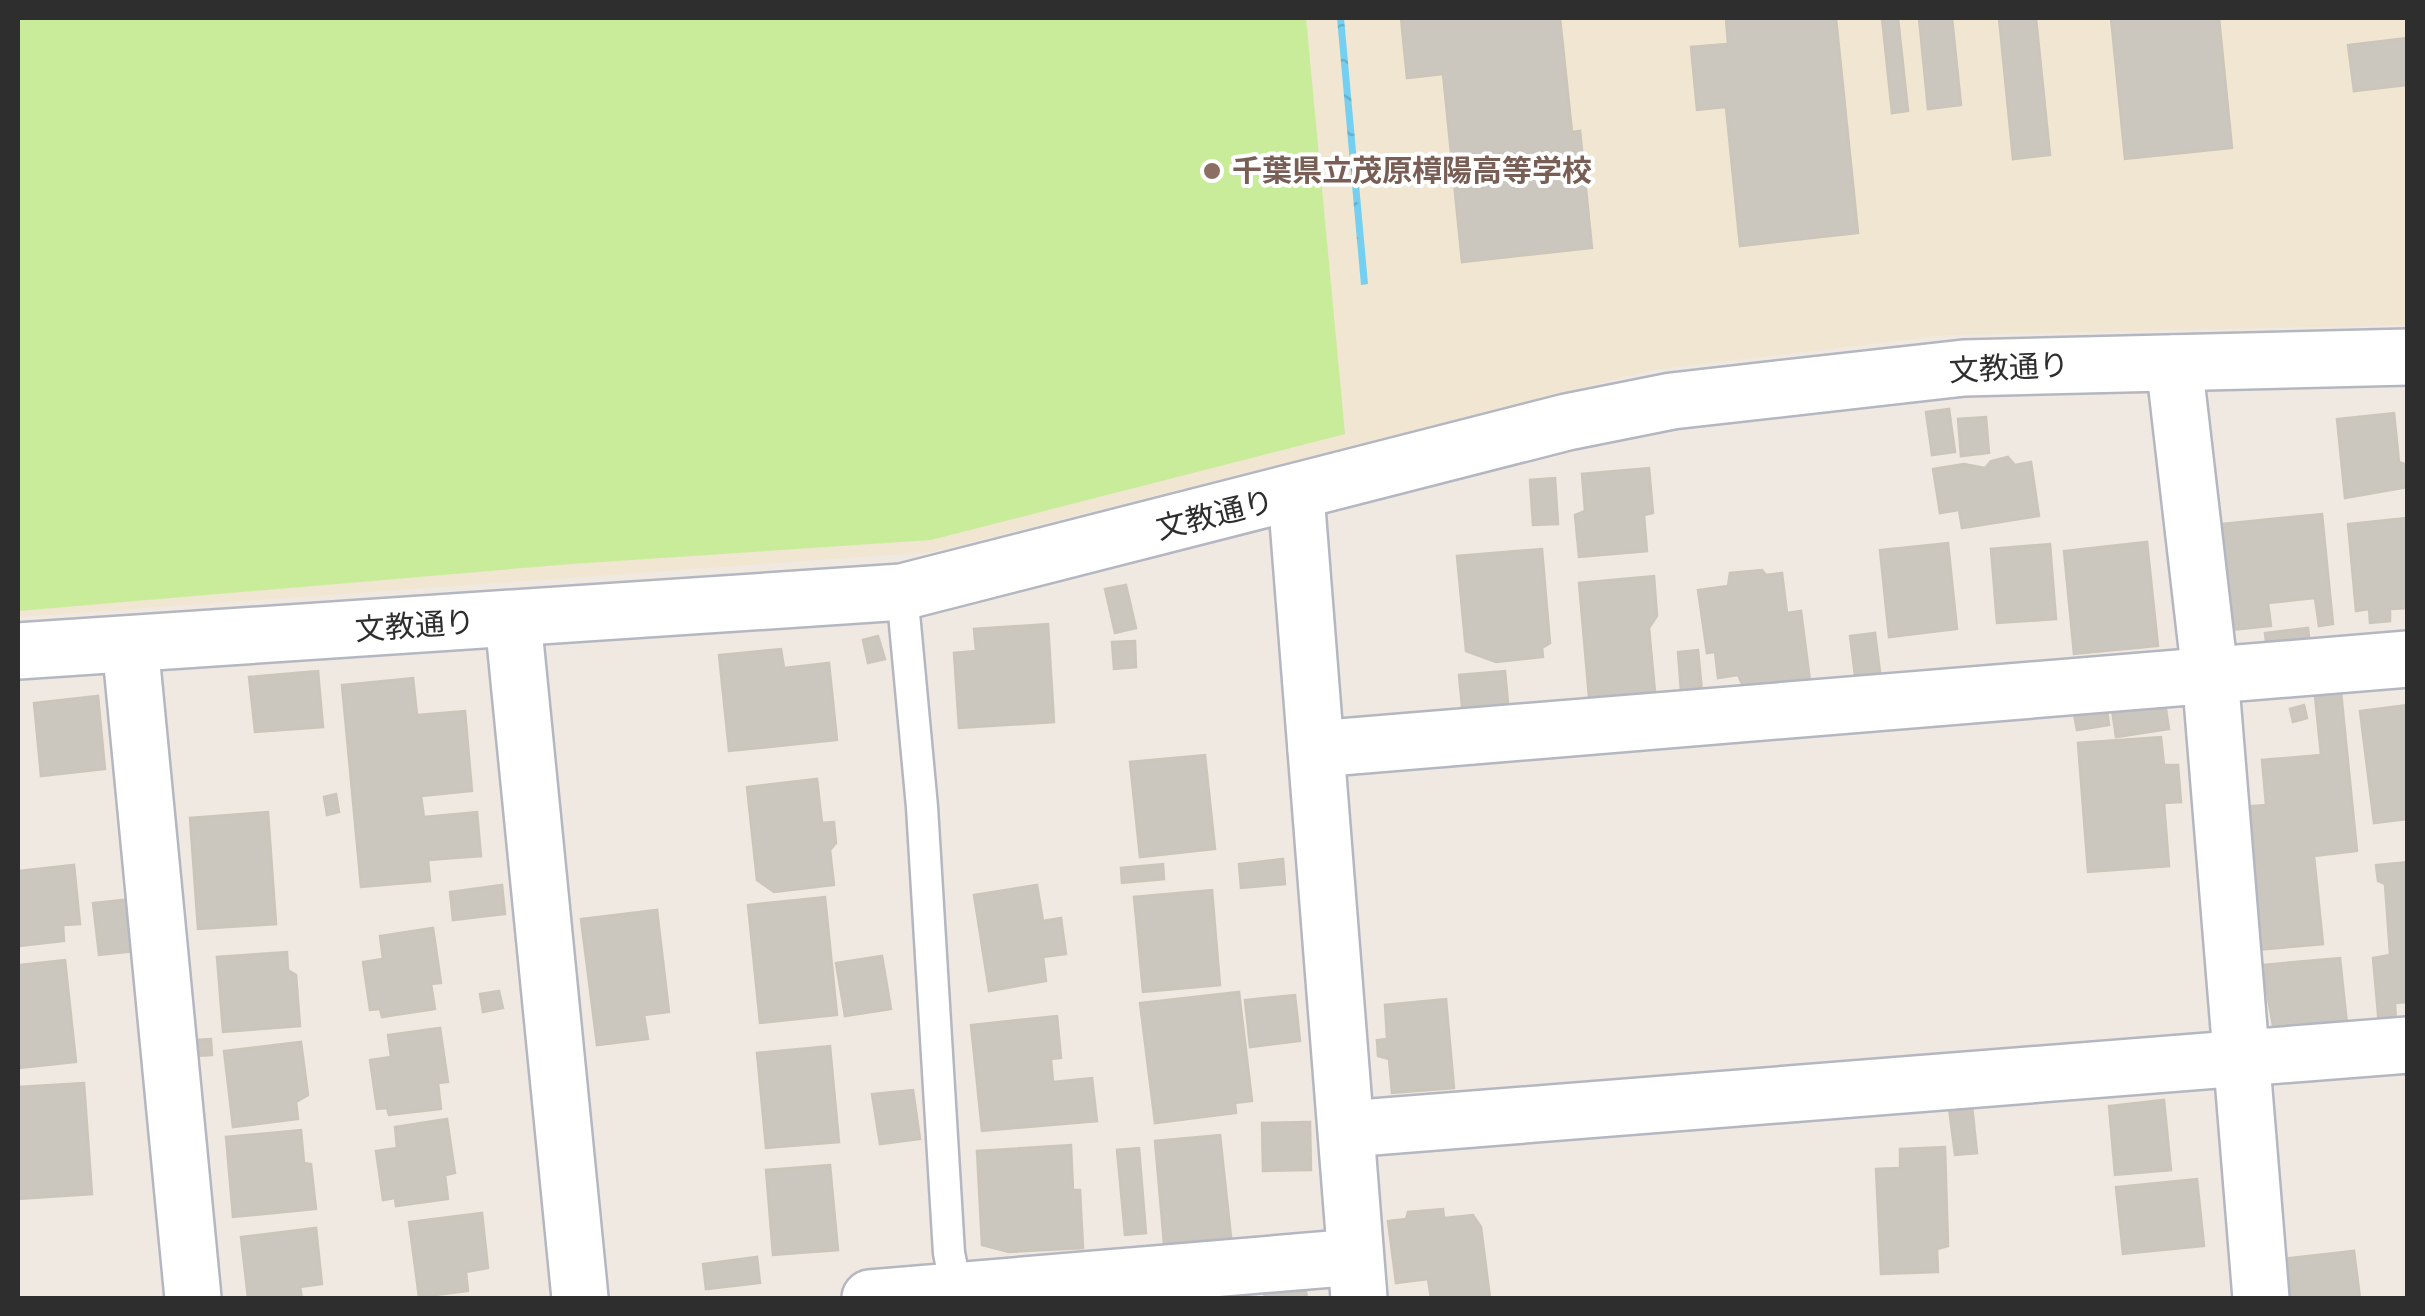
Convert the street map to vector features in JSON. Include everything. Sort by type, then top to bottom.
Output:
[{"type":"street","name":"文教通り","points":[[18,651],[902,592],[1296,495],[1567,422],[1672,401],[1964,368],[2408,357]]},
{"type":"street","points":[[2174,363],[2210,674],[2261,1298]]},
{"type":"street","points":[[870,1298],[1357,1278],[1296,495]]},
{"type":"street","points":[[513,620],[580,1298]]},
{"type":"street","points":[[130,644],[192,1298]]},
{"type":"street","points":[[1316,749],[2408,659]]},
{"type":"street","points":[[1347,1129],[2408,1046]]},
{"type":"lane","points":[[902,592],[922,807],[949,1252],[958,1296]]},
{"type":"shaded area","name":"千葉県立茂原樟陽高等学校","points":[[18,18],[2407,18],[2407,325],[1946,335],[1652,370],[932,552],[18,617]]},
{"type":"green space","name":"千葉県立茂原樟陽高等学校","points":[[18,18],[1306,18],[1345,434],[931,540],[571,564],[18,611]]},
{"type":"water","points":[[1337,18],[1344,18],[1368,284],[1361,285]]},
{"type":"building","points":[[1401,18],[1560,18],[1572,132],[1580,131],[1592,248],[1462,262],[1443,74],[1407,78]]},
{"type":"building","points":[[1726,18],[1836,18],[1858,233],[1740,246],[1726,107],[1697,110],[1691,47],[1728,44]]},
{"type":"building","points":[[1882,18],[1898,18],[1908,111],[1892,113]]},
{"type":"building","points":[[1919,18],[1952,18],[1961,105],[1928,109]]},
{"type":"building","points":[[1999,18],[2036,18],[2050,155],[2013,159]]},
{"type":"building","points":[[2111,18],[2219,18],[2232,148],[2125,159]]},
{"type":"building","points":[[2408,38],[2408,85],[2354,91],[2348,45]]},
{"type":"building","points":[[1949,409],[1955,452],[1932,455],[1926,412]]},
{"type":"building","points":[[2394,413],[2399,462],[2407,465],[2408,487],[2345,498],[2337,419]]},
{"type":"building","points":[[1986,417],[1989,453],[1961,456],[1958,419]]},
{"type":"building","points":[[2008,457],[2015,465],[2031,462],[2039,516],[1962,528],[1959,510],[1940,513],[1933,469],[1964,464],[1985,468],[1991,461]]},
{"type":"building","points":[[1649,468],[1653,513],[1644,515],[1647,551],[1579,557],[1575,515],[1585,511],[1582,474]]},
{"type":"building","points":[[1555,478],[1558,524],[1533,525],[1530,480]]},
{"type":"building","points":[[2322,514],[2333,624],[2319,626],[2315,598],[2268,603],[2271,626],[2232,630],[2221,524]]},
{"type":"building","points":[[2408,518],[2408,608],[2390,609],[2390,621],[2370,623],[2369,609],[2356,611],[2348,524]]},
{"type":"building","points":[[2147,542],[2158,646],[2074,654],[2064,551]]},
{"type":"building","points":[[1948,543],[1957,629],[1889,637],[1880,550]]},
{"type":"building","points":[[2050,544],[2056,619],[1997,623],[1991,549]]},
{"type":"building","points":[[1542,549],[1550,643],[1542,648],[1543,657],[1496,662],[1466,651],[1457,556]]},
{"type":"building","points":[[1762,570],[1766,575],[1782,573],[1787,613],[1801,611],[1810,681],[1745,690],[1738,675],[1718,678],[1715,652],[1707,653],[1698,590],[1728,586],[1730,573]]},
{"type":"building","points":[[1654,576],[1657,616],[1649,628],[1655,692],[1589,697],[1579,583]]},
{"type":"building","points":[[1126,585],[1136,628],[1115,633],[1105,589]]},
{"type":"building","points":[[1048,624],[1054,722],[959,728],[954,653],[976,651],[974,629]]},
{"type":"building","points":[[2308,628],[2310,647],[2267,651],[2265,633]]},
{"type":"building","points":[[1875,633],[1881,680],[1856,683],[1850,636]]},
{"type":"building","points":[[878,636],[885,659],[868,663],[863,640]]},
{"type":"building","points":[[1135,641],[1136,667],[1114,669],[1112,642]]},
{"type":"building","points":[[781,649],[784,668],[829,663],[837,740],[729,751],[719,655]]},
{"type":"building","points":[[1698,650],[1702,691],[1681,692],[1678,652]]},
{"type":"building","points":[[318,671],[323,727],[255,732],[249,677]]},
{"type":"building","points":[[1505,671],[1509,714],[1463,717],[1459,675]]},
{"type":"building","points":[[413,678],[417,715],[465,711],[472,791],[421,796],[424,817],[477,812],[481,856],[428,860],[430,881],[361,887],[342,685]]},
{"type":"building","points":[[2341,692],[2357,851],[2314,856],[2323,944],[2256,950],[2241,807],[2266,805],[2262,760],[2321,755],[2315,696]]},
{"type":"building","points":[[98,696],[105,769],[41,776],[34,703]]},
{"type":"building","points":[[2165,703],[2169,729],[2116,737],[2112,710]]},
{"type":"building","points":[[2304,705],[2307,718],[2293,722],[2290,709]]},
{"type":"building","points":[[2408,705],[2408,819],[2374,823],[2360,711]]},
{"type":"building","points":[[2107,710],[2109,725],[2077,730],[2074,714]]},
{"type":"building","points":[[2161,737],[2164,765],[2178,765],[2181,802],[2164,803],[2169,866],[2088,872],[2078,743]]},
{"type":"building","points":[[1205,755],[1215,849],[1140,857],[1130,762]]},
{"type":"building","points":[[817,779],[822,823],[834,822],[836,843],[830,850],[834,885],[774,892],[757,880],[747,787]]},
{"type":"building","points":[[336,794],[339,812],[327,815],[324,797]]},
{"type":"building","points":[[268,812],[276,924],[198,929],[190,818]]},
{"type":"building","points":[[1283,859],[1285,884],[1241,888],[1239,864]]},
{"type":"building","points":[[2408,862],[2408,1002],[2395,1003],[2396,1023],[2379,1025],[2373,958],[2390,955],[2385,884],[2378,881],[2376,865]]},
{"type":"building","points":[[1163,864],[1164,879],[1122,883],[1121,868]]},
{"type":"building","points":[[74,865],[80,924],[63,925],[64,941],[18,946],[18,871]]},
{"type":"building","points":[[502,885],[505,914],[453,920],[450,892]]},
{"type":"building","points":[[1037,885],[1043,921],[1061,918],[1066,954],[1043,957],[1046,981],[989,991],[974,895]]},
{"type":"building","points":[[1212,890],[1220,985],[1143,992],[1134,897]]},
{"type":"building","points":[[825,897],[837,1015],[760,1023],[748,905]]},
{"type":"building","points":[[131,899],[137,951],[99,955],[93,903]]},
{"type":"building","points":[[657,910],[669,1012],[644,1015],[648,1039],[597,1045],[581,919]]},
{"type":"building","points":[[433,928],[441,983],[431,984],[435,1009],[382,1017],[380,1009],[370,1010],[363,962],[383,959],[380,936]]},
{"type":"building","points":[[287,952],[288,970],[296,975],[300,1026],[223,1032],[217,957]]},
{"type":"building","points":[[882,956],[891,1009],[845,1016],[836,963]]},
{"type":"building","points":[[2340,958],[2347,1024],[2274,1031],[2262,965]]},
{"type":"building","points":[[65,960],[76,1062],[18,1068],[18,965]]},
{"type":"building","points":[[499,991],[503,1008],[483,1012],[480,994]]},
{"type":"building","points":[[1239,992],[1252,1101],[1235,1103],[1236,1113],[1155,1123],[1140,1003]]},
{"type":"building","points":[[1295,995],[1300,1041],[1250,1047],[1245,1000]]},
{"type":"building","points":[[1446,999],[1454,1088],[1392,1093],[1389,1059],[1378,1056],[1377,1040],[1387,1039],[1385,1005]]},
{"type":"building","points":[[1057,1016],[1061,1058],[1051,1059],[1053,1082],[1092,1078],[1097,1121],[982,1131],[971,1025]]},
{"type":"building","points":[[440,1028],[448,1082],[438,1083],[441,1109],[389,1115],[387,1108],[377,1109],[370,1060],[391,1057],[388,1035]]},
{"type":"building","points":[[211,1039],[212,1055],[196,1056],[196,1040]]},
{"type":"building","points":[[301,1042],[308,1095],[296,1102],[298,1119],[233,1127],[224,1051]]},
{"type":"building","points":[[830,1046],[839,1142],[766,1148],[757,1053]]},
{"type":"building","points":[[84,1083],[92,1194],[18,1199],[18,1087]]},
{"type":"building","points":[[913,1090],[920,1139],[880,1144],[872,1094]]},
{"type":"building","points":[[2164,1100],[2171,1170],[2115,1175],[2109,1106]]},
{"type":"building","points":[[1972,1105],[1977,1153],[1955,1155],[1949,1108]]},
{"type":"building","points":[[447,1119],[455,1173],[445,1175],[448,1199],[396,1206],[395,1198],[383,1200],[376,1151],[397,1148],[395,1127]]},
{"type":"building","points":[[1310,1122],[1311,1170],[1263,1171],[1262,1123]]},
{"type":"building","points":[[301,1130],[304,1163],[311,1164],[316,1209],[233,1217],[226,1137]]},
{"type":"building","points":[[1220,1135],[1231,1237],[1164,1244],[1155,1141]]},
{"type":"building","points":[[1071,1145],[1073,1190],[1080,1190],[1083,1248],[1009,1252],[982,1245],[977,1151]]},
{"type":"building","points":[[1945,1147],[1948,1246],[1937,1249],[1938,1272],[1881,1274],[1876,1169],[1900,1168],[1900,1149]]},
{"type":"building","points":[[1139,1148],[1146,1233],[1125,1235],[1117,1150]]},
{"type":"building","points":[[830,1165],[838,1250],[773,1255],[766,1170]]},
{"type":"building","points":[[2197,1179],[2204,1246],[2123,1254],[2116,1187]]},
{"type":"building","points":[[1443,1209],[1444,1218],[1473,1215],[1481,1227],[1490,1298],[1431,1298],[1428,1279],[1396,1283],[1388,1221],[1406,1219],[1408,1212]]},
{"type":"building","points":[[482,1213],[488,1268],[466,1272],[468,1291],[419,1297],[409,1222]]},
{"type":"building","points":[[316,1228],[322,1284],[300,1287],[302,1298],[248,1298],[241,1237]]},
{"type":"building","points":[[2354,1251],[2360,1298],[2288,1298],[2282,1259]]},
{"type":"building","points":[[757,1257],[760,1283],[706,1289],[703,1264]]},
{"type":"building","points":[[1305,1286],[1307,1298],[1265,1298],[1264,1291]]},
{"type":"place","name":"千葉県立茂原樟陽高等学校","points":[[1212,171]]}]
